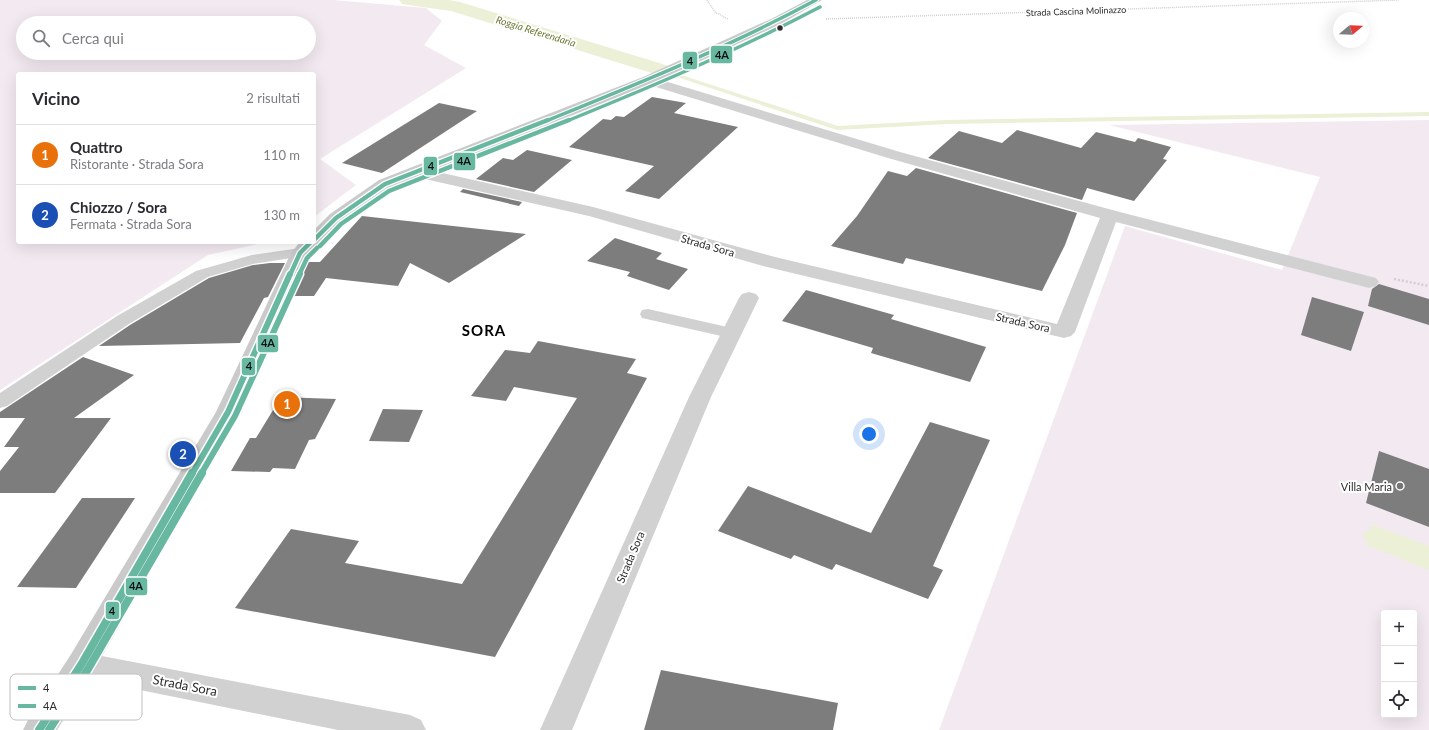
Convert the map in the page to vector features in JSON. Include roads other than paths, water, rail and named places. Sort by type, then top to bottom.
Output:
[{"type":"street","points":[[316,237],[336,218],[385,184],[648,80],[778,21],[816,0]]},
{"type":"street","points":[[648,80],[894,155],[1172,232],[1369,282]]},
{"type":"street","name":"Strada Sora","points":[[416,172],[593,212],[770,262],[1064,332],[1110,215]]},
{"type":"street","points":[[75,674],[228,412],[308,245]]},
{"type":"street","name":"Strada Sora","points":[[556,730],[700,397],[730,333],[749,298]]},
{"type":"street","name":"Strada Sora","points":[[81,665],[127,674]]},
{"type":"street","name":"Strada Sora","points":[[142,677],[410,730]]},
{"type":"street","points":[[39,730],[45,720]]},
{"type":"lane","points":[[0,402],[122,320],[202,274],[308,245]]},
{"type":"lane","points":[[648,314],[730,333]]},
{"type":"waterway","name":"Roggia Referendaria","points":[[408,0],[453,6],[662,70]]},
{"type":"waterway","points":[[676,75],[837,128],[946,122],[1429,114]]},
{"type":"place","name":"Quattro","points":[[287,404]]},
{"type":"place","name":"Chiozzo / Sora","points":[[183,454]]},
{"type":"place","name":"Villa Maria","points":[[1400,486]]},
{"type":"district","name":"SORA","points":[[484,330]]}]
